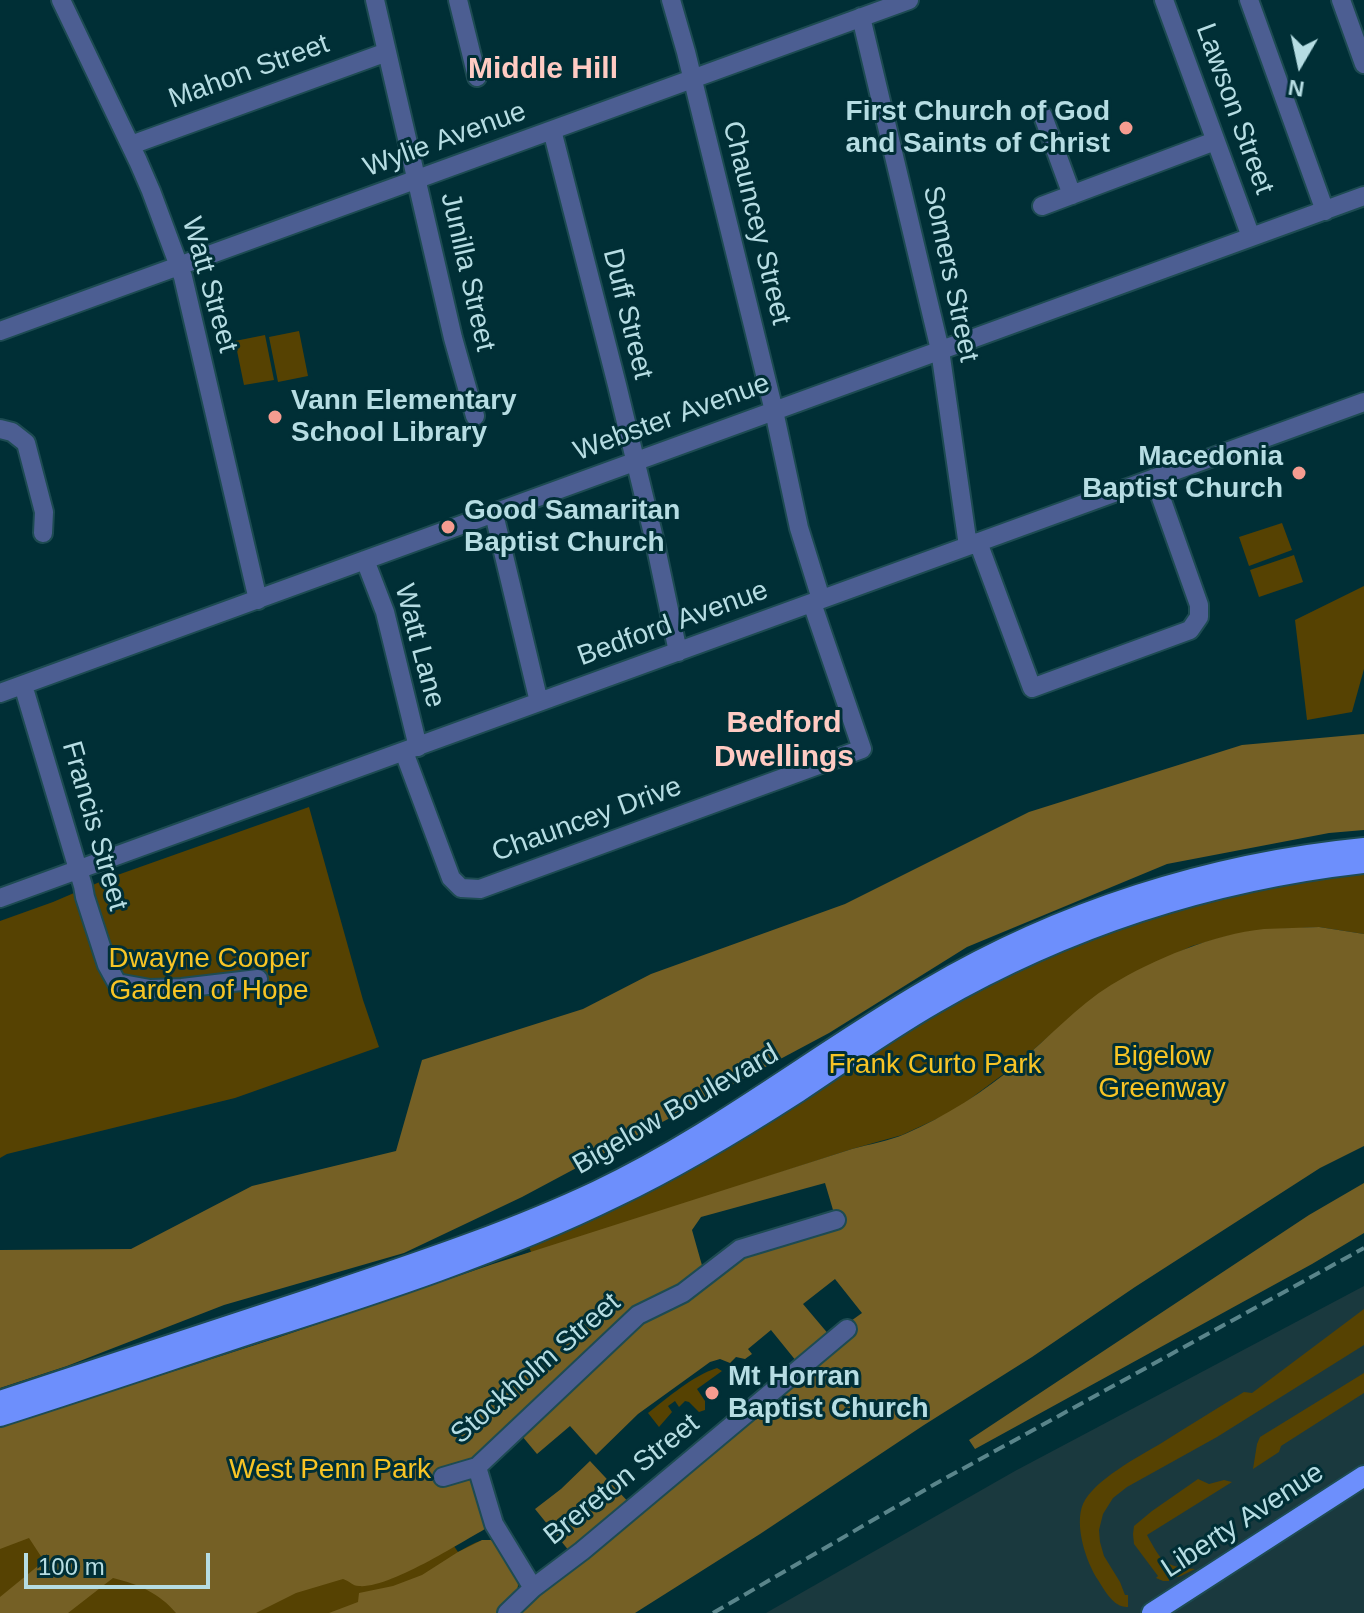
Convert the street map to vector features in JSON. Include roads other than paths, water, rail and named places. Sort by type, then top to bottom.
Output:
[{"type":"main road","name":"Bigelow Boulevard","points":[[0,1401],[406,1267],[550,1212],[687,1143],[929,988],[1027,937],[1071,918],[1228,869],[1286,857],[1364,848]]},
{"type":"main road","name":"Bigelow Boulevard","points":[[0,1416],[438,1272],[575,1217],[705,1150],[933,1004],[1003,966],[1072,936],[1136,912],[1223,888],[1269,877],[1364,863]]},
{"type":"main road","name":"Liberty Avenue","points":[[1158,1612],[1364,1476]]},
{"type":"street","name":"Watt Street","points":[[61,0],[131,145],[179,266],[258,600]]},
{"type":"street","name":"Junilla Street","points":[[375,0],[453,338],[475,416]]},
{"type":"street","points":[[458,0],[477,77]]},
{"type":"street","name":"Chauncey Street","points":[[671,0],[774,411],[817,601]]},
{"type":"street","name":"Wylie Avenue","points":[[0,331],[909,0]]},
{"type":"street","name":"Lawson Street","points":[[1164,0],[1251,237]]},
{"type":"street","points":[[1249,0],[1325,211]]},
{"type":"street","points":[[1341,0],[1364,64]]},
{"type":"street","name":"Somers Street","points":[[861,17],[940,350],[973,544],[1032,688],[1190,630],[1199,617],[1199,605],[1154,478]]},
{"type":"street","name":"Mahon Street","points":[[131,145],[387,52]]},
{"type":"street","points":[[1043,116],[1072,195]]},
{"type":"street","name":"Duff Street","points":[[552,130],[654,538],[678,652]]},
{"type":"street","points":[[1042,206],[1215,141]]},
{"type":"street","name":"Webster Avenue","points":[[0,693],[1364,196]]},
{"type":"street","name":"Bedford Avenue","points":[[0,898],[1364,402]]},
{"type":"street","points":[[0,429],[12,432],[26,443],[44,512],[43,533]]},
{"type":"street","points":[[494,514],[539,702]]},
{"type":"street","name":"Watt Lane","points":[[365,560],[385,612],[411,749]]},
{"type":"street","name":"Chauncey Drive","points":[[411,749],[451,878],[461,888],[480,889],[862,749],[817,601]]},
{"type":"street","name":"Francis Street","points":[[23,685],[107,965],[117,983],[150,989],[258,979]]},
{"type":"street","name":"Stockholm Street","points":[[443,1477],[477,1467],[638,1315],[683,1293],[740,1249],[836,1220]]},
{"type":"street","name":"Brereton Street","points":[[507,1613],[533,1588],[582,1551],[847,1329]]},
{"type":"street","points":[[477,1467],[494,1524],[533,1588]]},
{"type":"railway","points":[[713,1613],[935,1484],[1364,1248]]},
{"type":"place","name":"First Church of God and Saints of Christ","points":[[1126,128]]},
{"type":"place","name":"Vann Elementary School Library","points":[[275,417]]},
{"type":"place","name":"Macedonia Baptist Church","points":[[1299,473]]},
{"type":"place","name":"Good Samaritan Baptist Church","points":[[448,527]]},
{"type":"place","name":"Mt Horran Baptist Church","points":[[712,1393]]},
{"type":"district","name":"Middle Hill","points":[[543,70]]},
{"type":"district","name":"Bedford Dwellings","points":[[784,741]]},
{"type":"park label","name":"Dwayne Cooper Garden of Hope","points":[[209,975]]},
{"type":"park label","name":"Frank Curto Park","points":[[935,1065]]},
{"type":"park label","name":"Bigelow Greenway","points":[[1162,1073]]},
{"type":"park label","name":"West Penn Park","points":[[330,1470]]}]
